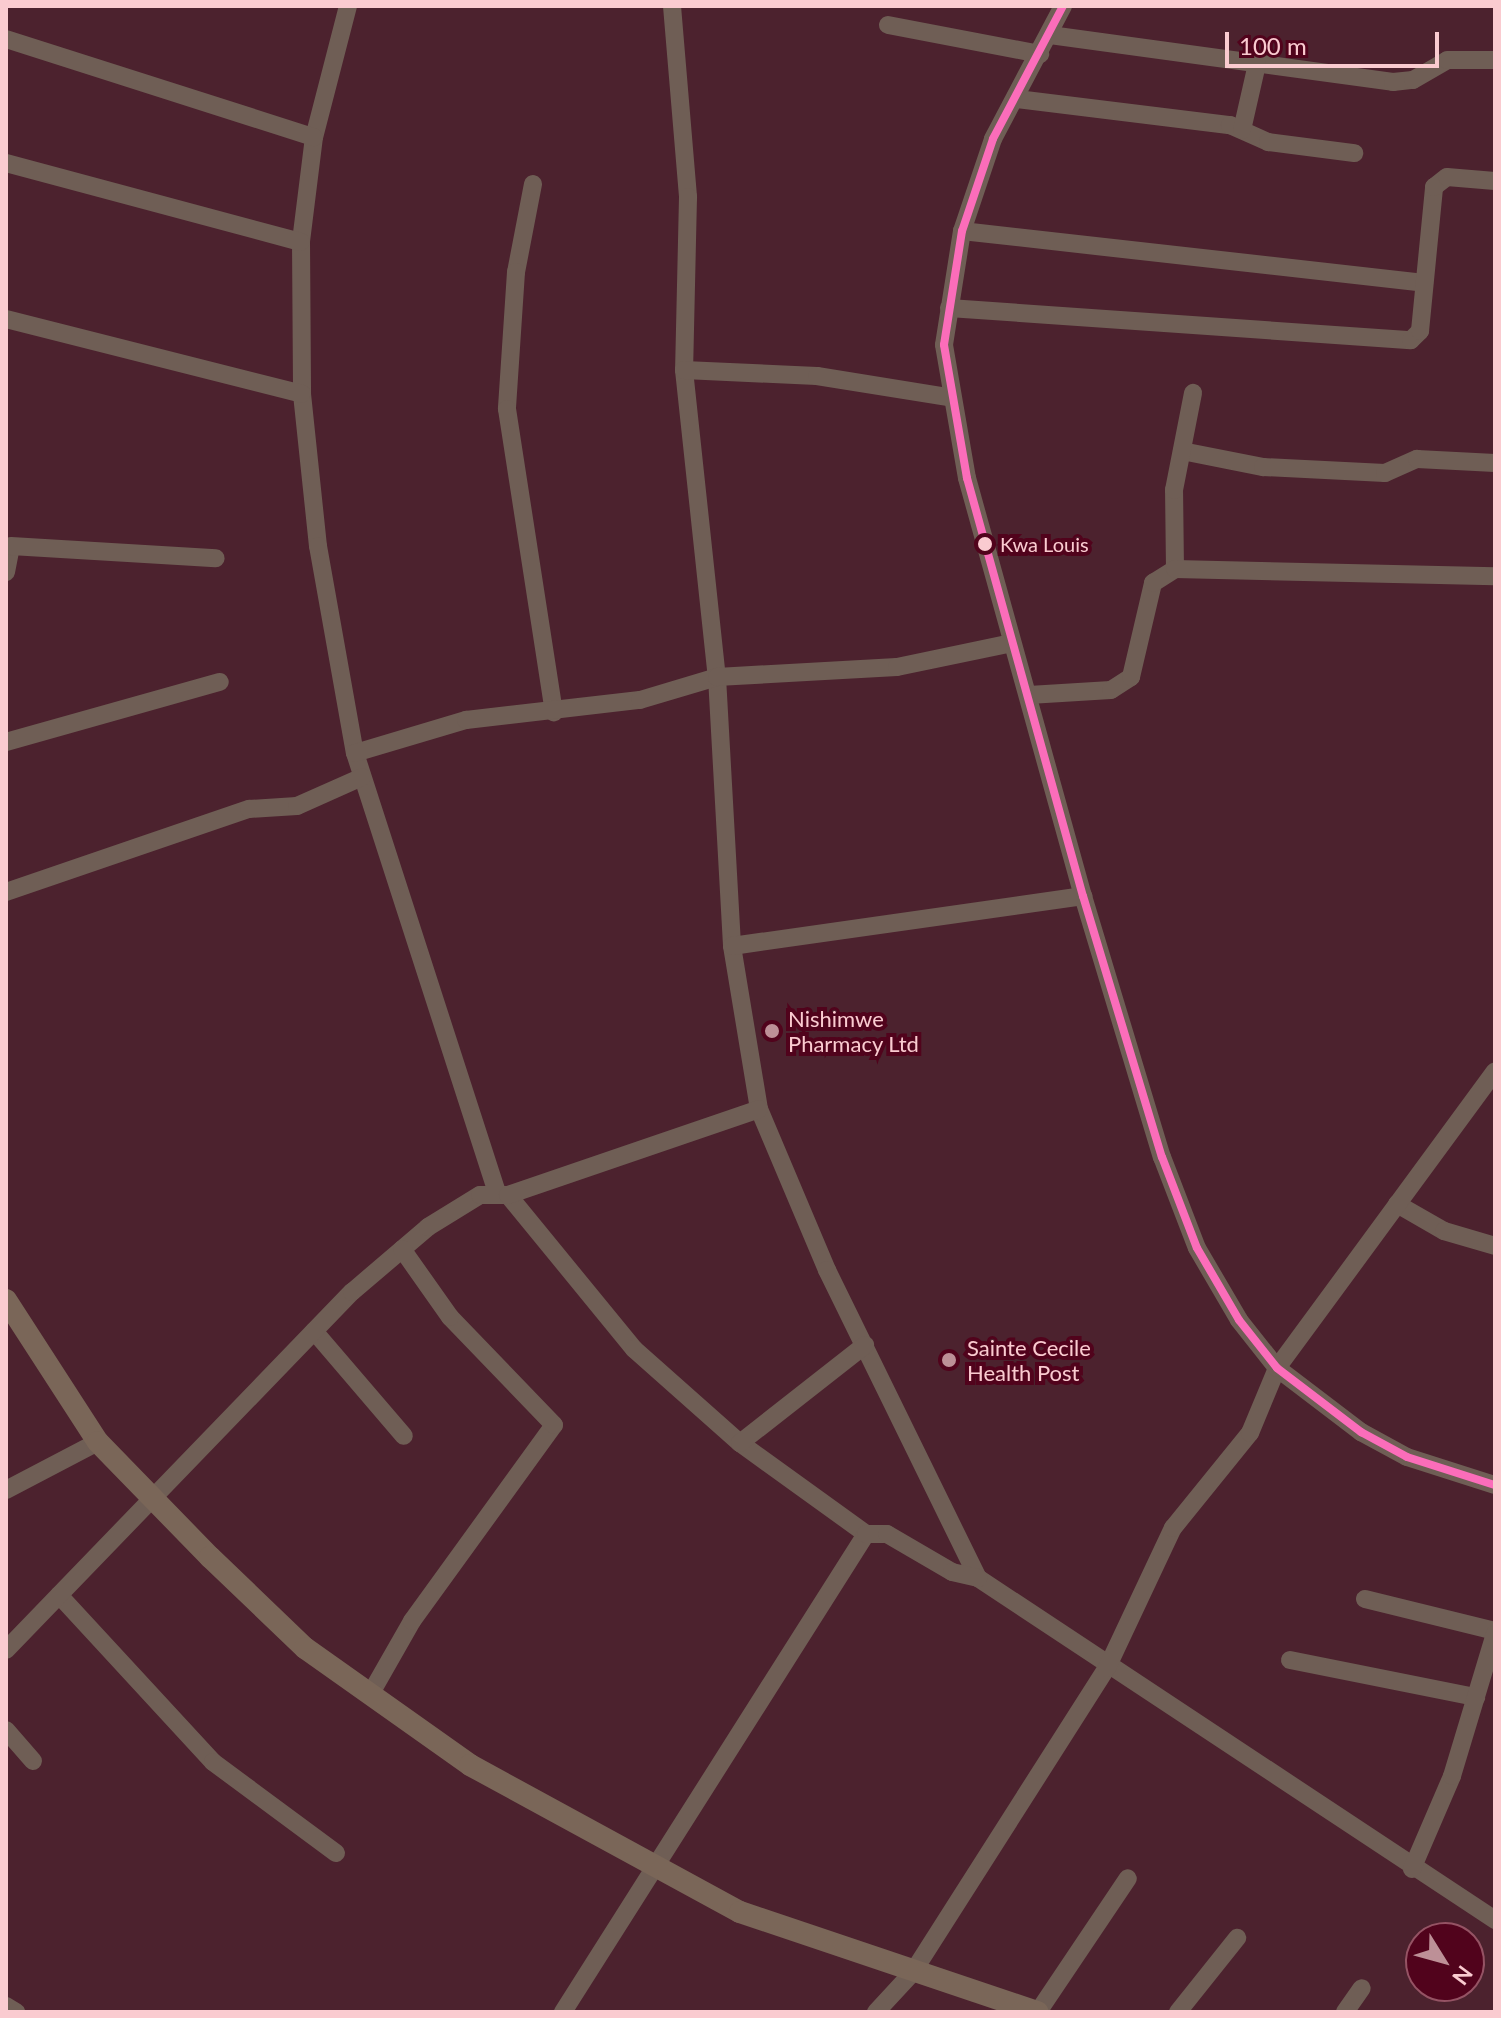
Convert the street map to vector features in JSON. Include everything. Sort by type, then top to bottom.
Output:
[{"type":"main road","points":[[6,1300],[98,1442],[152,1497],[285,1630],[470,1765],[740,1912],[1038,2012]]},
{"type":"street","points":[[348,6],[314,137],[301,242],[302,394],[355,753],[503,1194],[634,1349],[740,1443],[866,1534],[887,1534],[952,1572],[978,1578],[1107,1668],[1412,1869],[1495,1920]]},
{"type":"street","points":[[672,6],[688,197],[684,370],[717,677],[732,946],[759,1109],[865,1345],[978,1578]]},
{"type":"street","points":[[1063,6],[1017,99],[993,139],[962,231],[949,308],[948,397],[1012,643],[1083,896],[1197,1248],[1277,1368],[1407,1457],[1495,1485]]},
{"type":"street","points":[[888,25],[1040,54]]},
{"type":"street","points":[[1050,35],[1393,82],[1413,80],[1447,60],[1495,60]]},
{"type":"street","points":[[6,39],[314,137]]},
{"type":"street","points":[[1242,130],[1257,64]]},
{"type":"street","points":[[1017,99],[1242,130],[1268,142],[1354,153]]},
{"type":"street","points":[[6,163],[301,242]]},
{"type":"street","points":[[949,308],[1411,340],[1420,331],[1434,187],[1447,177],[1495,181]]},
{"type":"street","points":[[533,184],[516,272],[507,409],[554,712]]},
{"type":"street","points":[[962,231],[1424,283]]},
{"type":"street","points":[[6,319],[302,394]]},
{"type":"street","points":[[684,370],[817,376],[948,397]]},
{"type":"street","points":[[1175,569],[1182,451],[1193,393]]},
{"type":"street","points":[[1182,451],[1263,467],[1385,473],[1417,459],[1495,463]]},
{"type":"street","points":[[6,572],[8,546],[216,558]]},
{"type":"street","points":[[1029,695],[1111,690],[1131,677],[1153,583],[1175,569],[1495,576]]},
{"type":"street","points":[[355,753],[466,720],[640,700],[717,677],[897,667],[1012,643]]},
{"type":"street","points":[[6,742],[220,682]]},
{"type":"street","points":[[6,892],[260,805],[297,806],[362,777]]},
{"type":"street","points":[[732,946],[1083,896]]},
{"type":"street","points":[[876,2012],[913,1972],[1107,1668],[1173,1528],[1250,1433],[1277,1368],[1495,1071]]},
{"type":"street","points":[[6,1650],[314,1331],[402,1249],[458,1207],[759,1109]]},
{"type":"street","points":[[1397,1204],[1444,1231],[1495,1246]]},
{"type":"street","points":[[371,1693],[412,1621],[554,1425],[450,1317],[402,1249]]},
{"type":"street","points":[[314,1331],[404,1436]]},
{"type":"street","points":[[740,1443],[865,1345]]},
{"type":"street","points":[[6,1490],[98,1442]]},
{"type":"street","points":[[563,2012],[651,1865],[866,1534]]},
{"type":"street","points":[[59,1595],[213,1762],[336,1853]]},
{"type":"street","points":[[1365,1599],[1495,1632],[1476,1697],[1412,1869]]},
{"type":"street","points":[[1290,1660],[1476,1697]]},
{"type":"street","points":[[6,1730],[33,1761]]},
{"type":"street","points":[[1038,2012],[1128,1878]]},
{"type":"street","points":[[1178,2012],[1237,1938]]},
{"type":"street","points":[[1345,2012],[1362,1988]]},
{"type":"street","points":[[6,2006],[16,2012]]},
{"type":"transit line","points":[[1063,6],[993,139],[962,231],[944,345],[967,478],[1083,896],[1162,1157],[1197,1248],[1239,1320],[1277,1368],[1361,1432],[1407,1457],[1495,1485]]},
{"type":"place","name":"Kwa Louis","points":[[985,544]]},
{"type":"place","name":"Nishimwe Pharmacy Ltd","points":[[772,1031]]},
{"type":"place","name":"Sainte Cecile Health Post","points":[[949,1360]]}]
